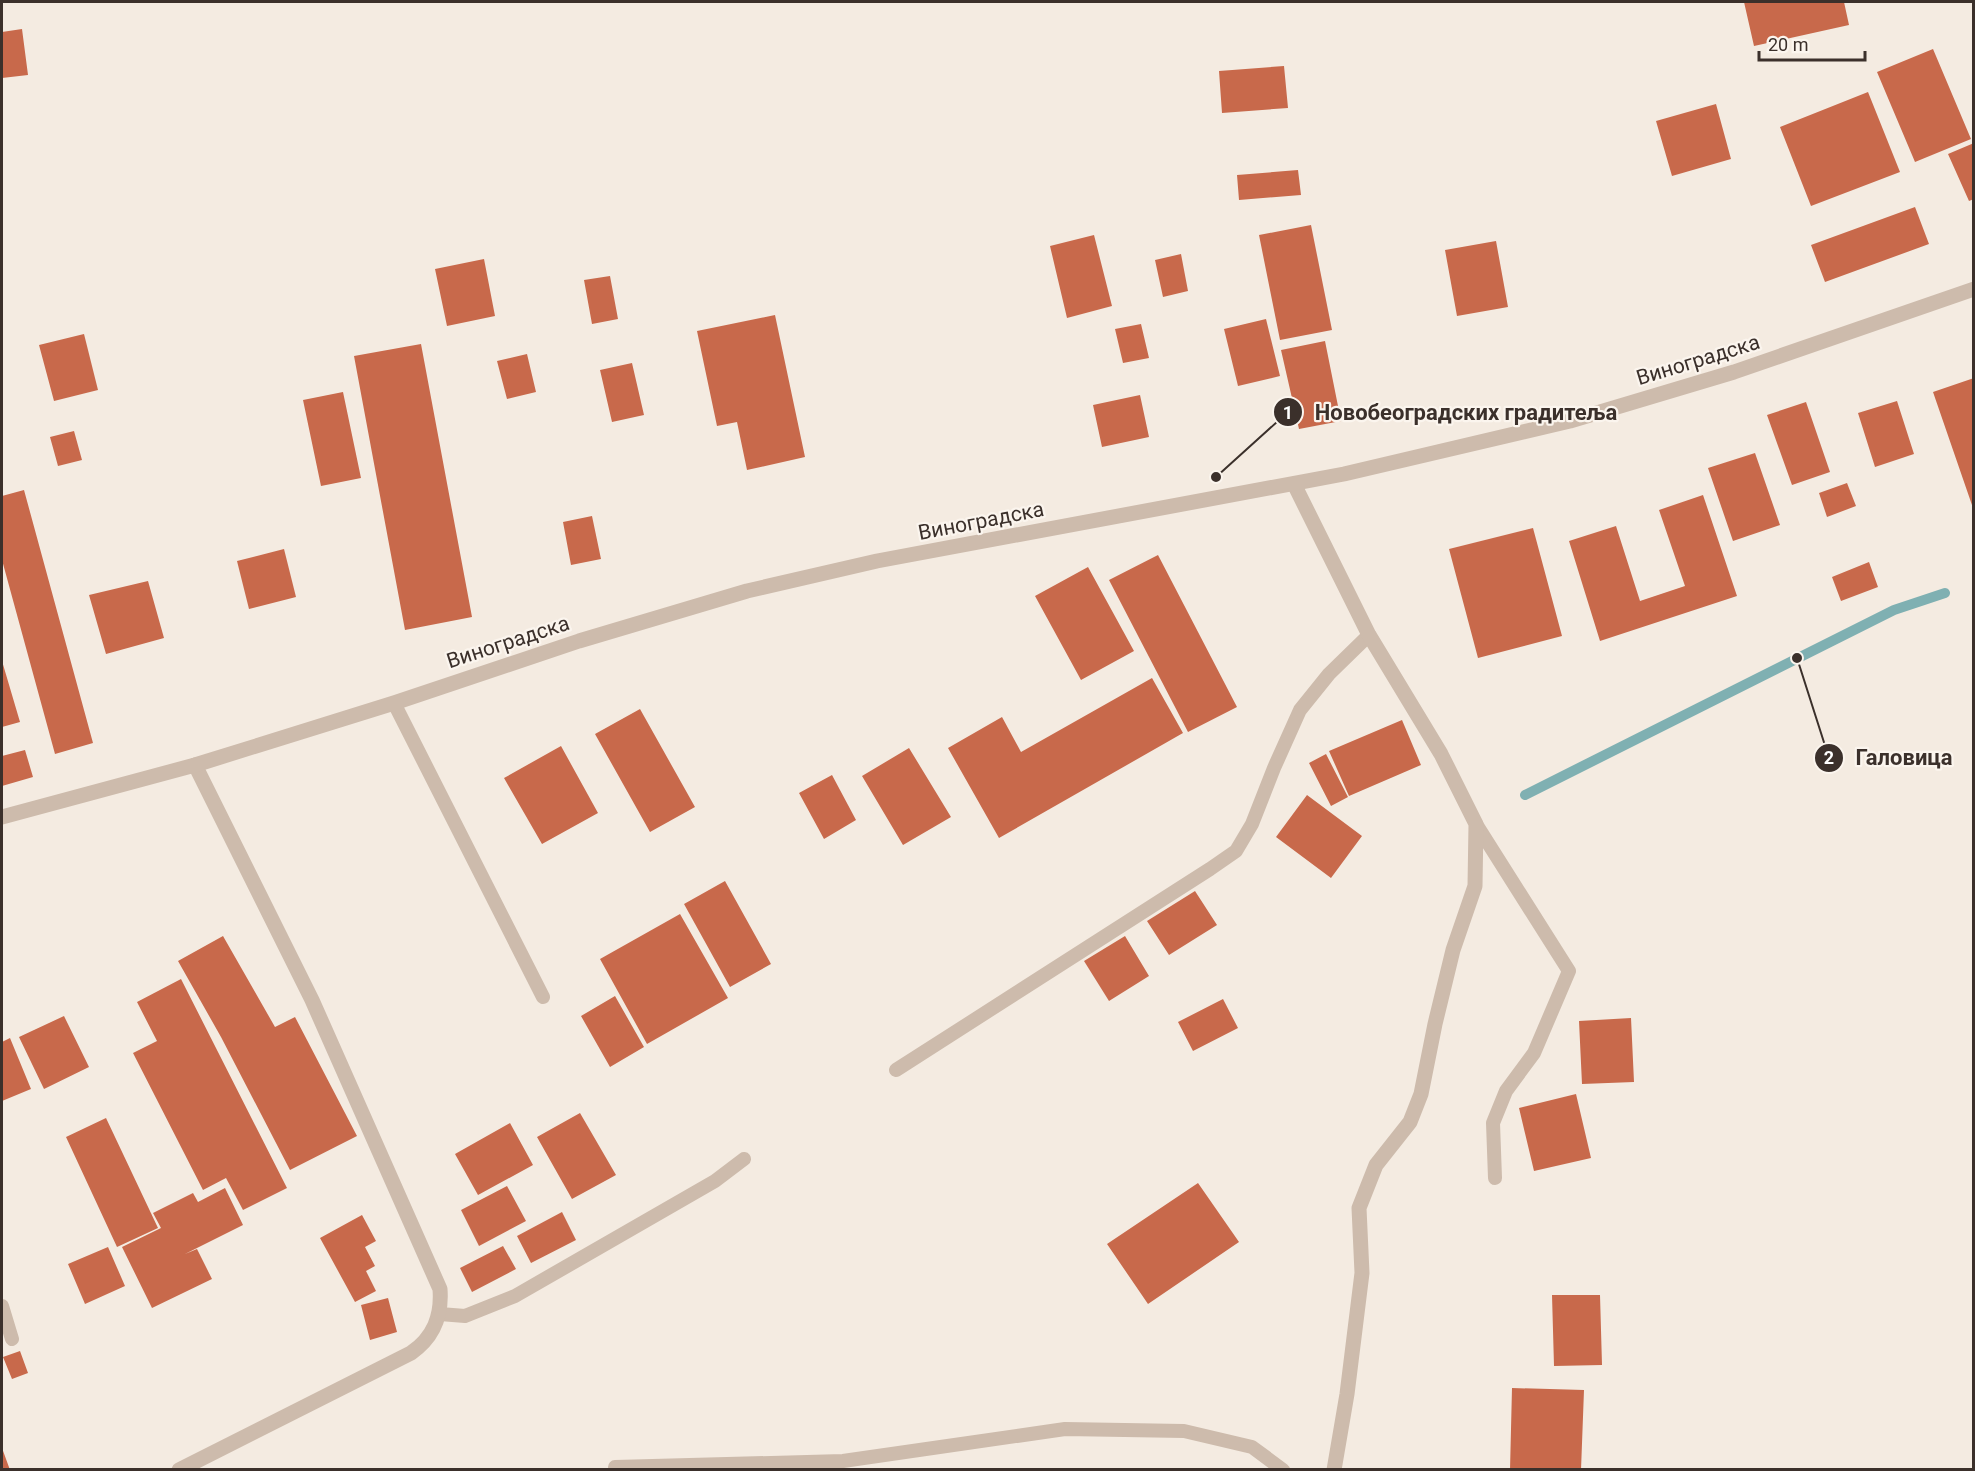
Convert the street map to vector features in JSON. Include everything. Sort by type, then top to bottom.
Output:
[{"type":"street","name":"Виноградска","points":[[2,817],[195,765],[394,703],[645,620],[819,574],[877,561],[1395,464],[1570,421],[1734,372],[1974,288]]},
{"type":"street","points":[[1294,484],[1369,635],[1441,754],[1476,824],[1475,886],[1453,950],[1435,1024],[1422,1094],[1410,1122],[1376,1165],[1359,1208],[1362,1273],[1335,1470]]},
{"type":"street","points":[[178,1470],[411,1353],[423,1345],[434,1329],[440,1314],[440,1289],[321,1022],[195,765]]},
{"type":"lane","points":[[896,1070],[1210,869],[1236,850],[1252,825],[1300,710],[1329,674],[1369,635]]},
{"type":"lane","points":[[394,703],[543,997]]},
{"type":"lane","points":[[1476,824],[1569,971],[1534,1053],[1506,1091],[1493,1123],[1495,1178]]},
{"type":"lane","points":[[440,1314],[465,1316],[515,1296],[707,1185],[744,1159]]},
{"type":"lane","points":[[2,1306],[12,1339]]},
{"type":"lane","points":[[615,1467],[843,1461],[1065,1429],[1184,1431],[1252,1447],[1283,1470]]},
{"type":"building","points":[[1744,2],[1844,2],[1849,25],[1754,46]]},
{"type":"building","points":[[22,29],[28,75],[2,78],[2,32]]},
{"type":"building","points":[[1933,49],[1971,139],[1915,162],[1877,72]]},
{"type":"building","points":[[1284,66],[1288,108],[1222,113],[1219,71]]},
{"type":"building","points":[[1868,92],[1900,172],[1811,206],[1780,127]]},
{"type":"building","points":[[1716,104],[1731,159],[1672,176],[1656,121]]},
{"type":"building","points":[[1974,143],[1974,199],[1969,201],[1948,154]]},
{"type":"building","points":[[1298,170],[1301,195],[1239,200],[1237,175]]},
{"type":"building","points":[[1915,207],[1929,244],[1825,282],[1811,245]]},
{"type":"building","points":[[1311,225],[1332,330],[1280,340],[1259,235]]},
{"type":"building","points":[[1094,235],[1112,306],[1067,318],[1050,246]]},
{"type":"building","points":[[1496,241],[1508,307],[1457,316],[1445,250]]},
{"type":"building","points":[[1181,254],[1188,291],[1163,297],[1155,260]]},
{"type":"building","points":[[484,259],[495,316],[447,326],[435,269]]},
{"type":"building","points":[[610,276],[618,319],[592,324],[584,280]]},
{"type":"building","points":[[775,315],[805,457],[747,470],[737,422],[717,426],[697,331]]},
{"type":"building","points":[[1266,319],[1280,376],[1238,386],[1224,329]]},
{"type":"building","points":[[1141,324],[1149,358],[1123,363],[1115,329]]},
{"type":"building","points":[[84,334],[98,390],[54,401],[39,345]]},
{"type":"building","points":[[1325,341],[1341,421],[1299,429],[1281,350]]},
{"type":"building","points":[[421,344],[472,617],[405,630],[354,356]]},
{"type":"building","points":[[527,354],[536,392],[507,399],[497,361]]},
{"type":"building","points":[[632,363],[644,415],[612,422],[600,370]]},
{"type":"building","points":[[1974,378],[1974,508],[1973,508],[1933,392]]},
{"type":"building","points":[[343,392],[361,478],[321,486],[303,400]]},
{"type":"building","points":[[1140,395],[1149,437],[1102,447],[1093,405]]},
{"type":"building","points":[[1897,401],[1914,454],[1875,467],[1858,413]]},
{"type":"building","points":[[1806,402],[1830,472],[1792,485],[1767,415]]},
{"type":"building","points":[[74,431],[82,460],[58,466],[50,437]]},
{"type":"building","points":[[1755,453],[1780,525],[1733,541],[1708,468]]},
{"type":"building","points":[[1847,483],[1856,506],[1827,517],[1819,493]]},
{"type":"building","points":[[24,490],[93,743],[55,754],[2,560],[2,496]]},
{"type":"building","points":[[1703,495],[1737,596],[1600,641],[1569,541],[1616,526],[1640,601],[1685,586],[1659,510]]},
{"type":"building","points":[[592,516],[601,559],[571,565],[563,522]]},
{"type":"building","points":[[1533,528],[1562,636],[1478,658],[1449,549]]},
{"type":"building","points":[[284,549],[296,597],[249,609],[237,561]]},
{"type":"building","points":[[1158,555],[1237,707],[1188,732],[1109,580]]},
{"type":"building","points":[[1869,562],[1878,587],[1841,601],[1832,577]]},
{"type":"building","points":[[1088,567],[1134,651],[1081,680],[1035,596]]},
{"type":"building","points":[[148,581],[164,638],[106,654],[89,595]]},
{"type":"building","points":[[2,661],[20,722],[2,727]]},
{"type":"building","points":[[1152,678],[1183,733],[999,838],[948,748],[1002,717],[1021,752]]},
{"type":"building","points":[[640,709],[695,807],[650,832],[595,734]]},
{"type":"building","points":[[1402,720],[1421,765],[1349,796],[1329,751]]},
{"type":"building","points":[[561,746],[598,813],[542,844],[504,778]]},
{"type":"building","points":[[909,748],[951,817],[903,845],[862,776]]},
{"type":"building","points":[[25,750],[33,777],[2,786],[2,756]]},
{"type":"building","points":[[1326,754],[1348,797],[1331,806],[1309,763]]},
{"type":"building","points":[[832,775],[856,820],[824,839],[799,793]]},
{"type":"building","points":[[1307,795],[1362,836],[1331,878],[1276,837]]},
{"type":"building","points":[[725,881],[771,964],[730,987],[684,904]]},
{"type":"building","points":[[1195,891],[1217,925],[1169,955],[1147,921]]},
{"type":"building","points":[[680,914],[728,998],[647,1044],[600,959]]},
{"type":"building","points":[[223,936],[275,1027],[295,1017],[357,1136],[290,1170],[221,1037],[178,961]]},
{"type":"building","points":[[1125,936],[1149,976],[1109,1001],[1084,961]]},
{"type":"building","points":[[181,979],[287,1188],[243,1210],[226,1178],[203,1190],[133,1053],[157,1041],[137,1002]]},
{"type":"building","points":[[615,996],[644,1047],[610,1067],[581,1016]]},
{"type":"building","points":[[1223,999],[1238,1028],[1193,1051],[1178,1022]]},
{"type":"building","points":[[64,1016],[89,1067],[44,1089],[19,1037]]},
{"type":"building","points":[[1631,1018],[1634,1082],[1582,1084],[1579,1021]]},
{"type":"building","points":[[10,1038],[31,1089],[2,1101],[2,1042]]},
{"type":"building","points":[[1576,1094],[1591,1158],[1534,1171],[1519,1108]]},
{"type":"building","points":[[580,1113],[616,1175],[572,1199],[537,1137]]},
{"type":"building","points":[[106,1118],[158,1228],[117,1247],[66,1137]]},
{"type":"building","points":[[510,1123],[533,1165],[478,1195],[455,1154]]},
{"type":"building","points":[[1198,1183],[1239,1242],[1148,1304],[1107,1244]]},
{"type":"building","points":[[507,1186],[526,1221],[479,1246],[461,1210]]},
{"type":"building","points":[[225,1188],[243,1225],[185,1254],[197,1249],[212,1279],[152,1308],[122,1247],[161,1228],[153,1213],[193,1193],[198,1202]]},
{"type":"building","points":[[562,1212],[576,1240],[531,1263],[517,1236]]},
{"type":"building","points":[[362,1215],[376,1241],[365,1247],[375,1266],[366,1271],[376,1291],[355,1302],[320,1238]]},
{"type":"building","points":[[503,1246],[516,1269],[472,1292],[460,1268]]},
{"type":"building","points":[[108,1247],[125,1286],[85,1304],[68,1264]]},
{"type":"building","points":[[1552,1295],[1600,1295],[1602,1365],[1554,1366]]},
{"type":"building","points":[[388,1298],[397,1332],[370,1340],[361,1305]]},
{"type":"building","points":[[20,1351],[28,1373],[12,1379],[3,1357]]},
{"type":"building","points":[[1512,1388],[1584,1390],[1581,1470],[1510,1470]]},
{"type":"building","points":[[2,1448],[10,1470],[2,1470]]},
{"type":"waterway","points":[[1525,795],[1894,610],[1945,593]]},
{"type":"place","name":"Новобеоградских градитеља","points":[[1216,477]]},
{"type":"place","name":"Галовица","points":[[1797,658]]}]
